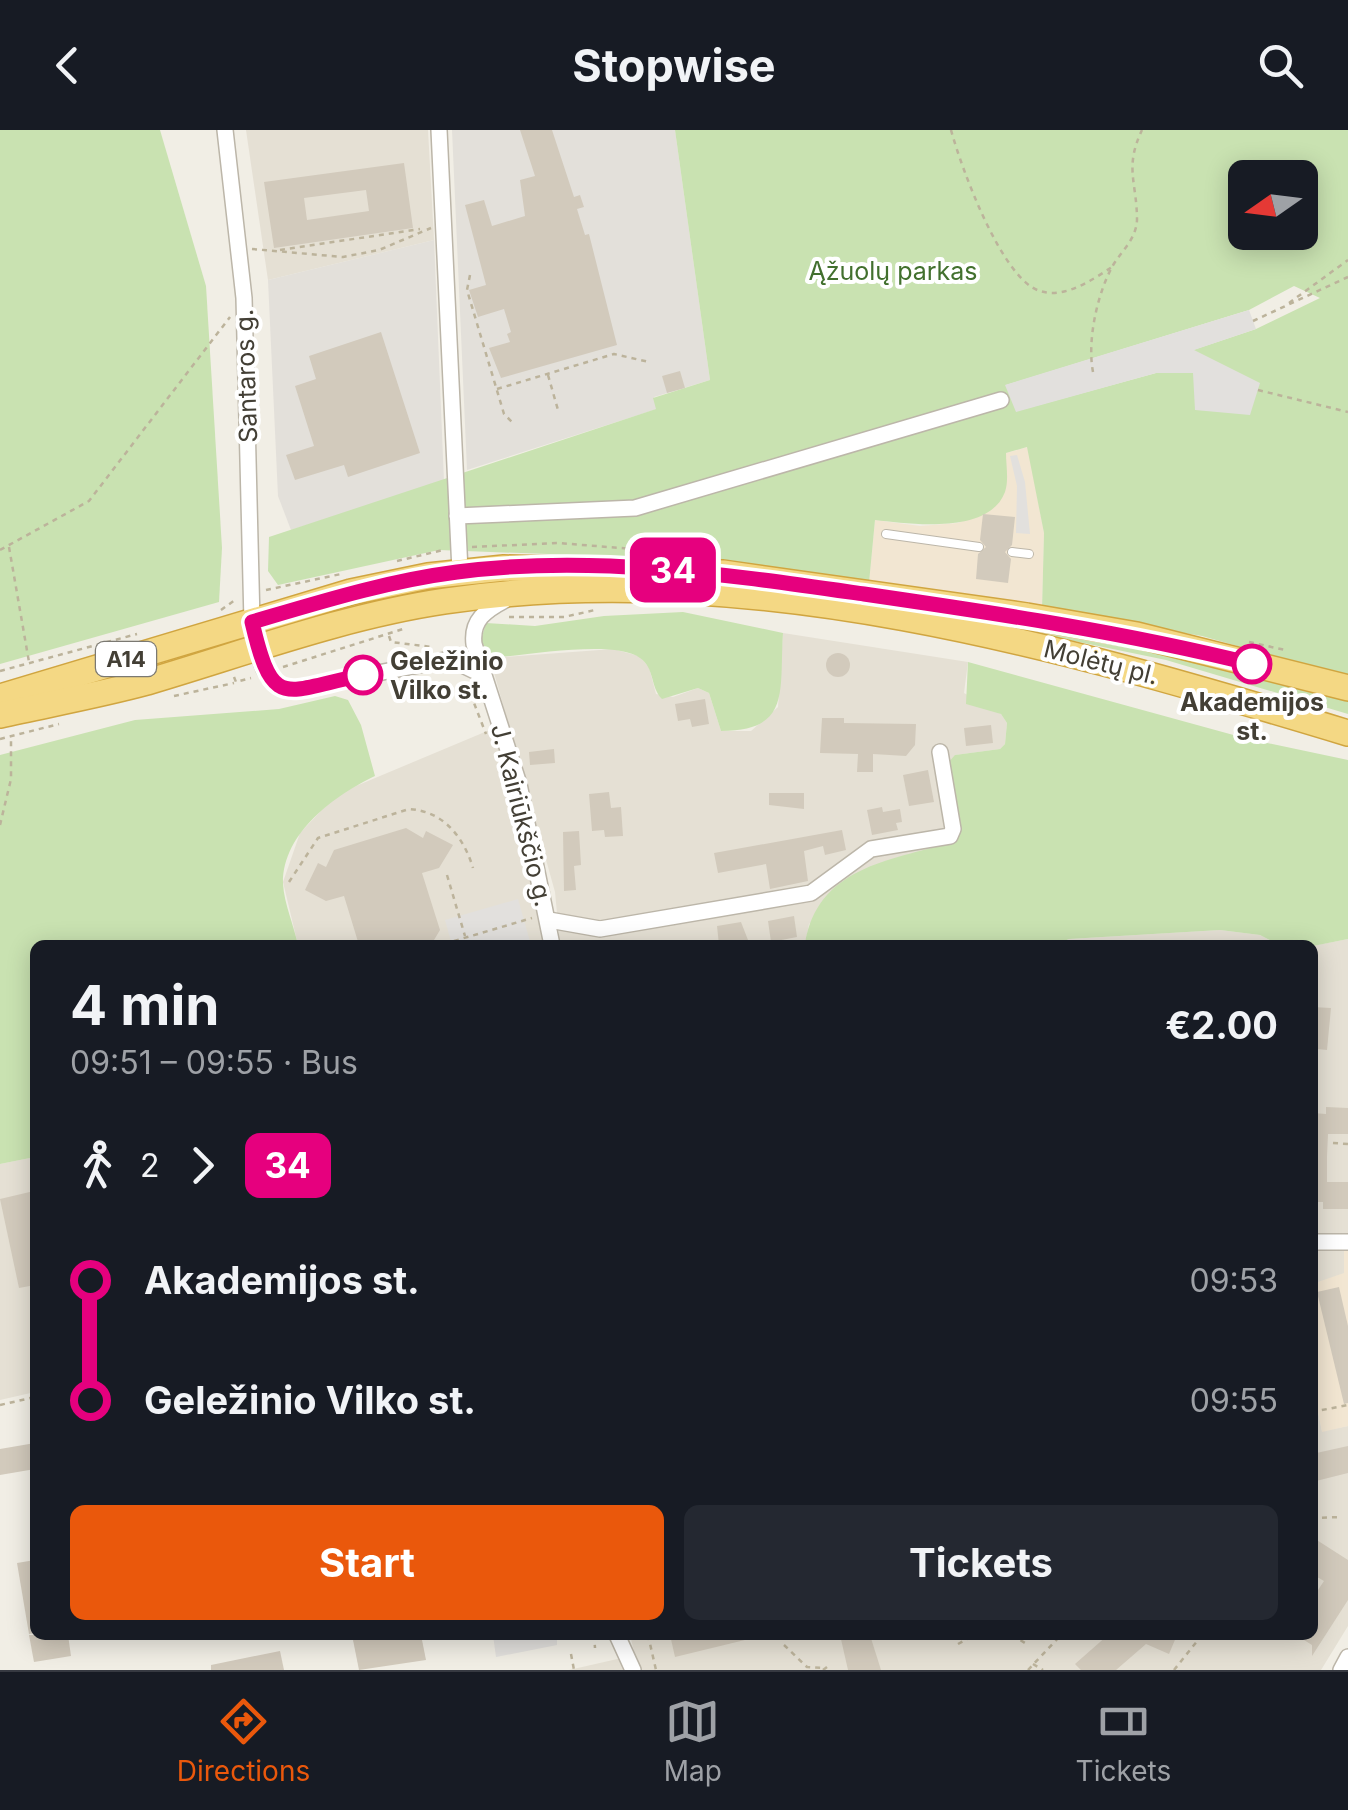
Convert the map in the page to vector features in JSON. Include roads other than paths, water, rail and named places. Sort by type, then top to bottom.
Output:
[{"type":"highway","name":"Molėtų pl.","points":[[0,696],[351,592],[460,571],[615,568],[723,573],[1137,635],[1348,688]]},
{"type":"highway","name":"Molėtų pl.","points":[[6,726],[408,607],[520,592],[664,587],[956,628],[1117,664],[1348,734]]},
{"type":"street","name":"Santaros g.","points":[[225,130],[244,298],[252,622]]},
{"type":"street","points":[[439,130],[460,571]]},
{"type":"street","points":[[457,516],[635,508],[1001,400]]},
{"type":"street","name":"J. Kairiūkščio g.","points":[[520,592],[482,614],[473,634],[519,784],[550,940]]},
{"type":"street","points":[[252,622],[268,678],[290,690],[450,658],[484,675]]},
{"type":"street","points":[[544,925],[600,929],[810,893],[872,849],[950,836],[953,829],[940,752]]},
{"type":"street","points":[[1318,1242],[1348,1242]]},
{"type":"street","points":[[619,1640],[633,1670]]},
{"type":"street","points":[[1341,1670],[1348,1657]]},
{"type":"lane","points":[[886,534],[979,547]]},
{"type":"lane","points":[[1012,552],[1029,554]]},
{"type":"place","name":"Akademijos st.","points":[[1252,664]]},
{"type":"place","name":"Geležinio Vilko st.","points":[[363,675]]},
{"type":"park label","name":"Ąžuolų parkas","points":[[893,271]]}]
